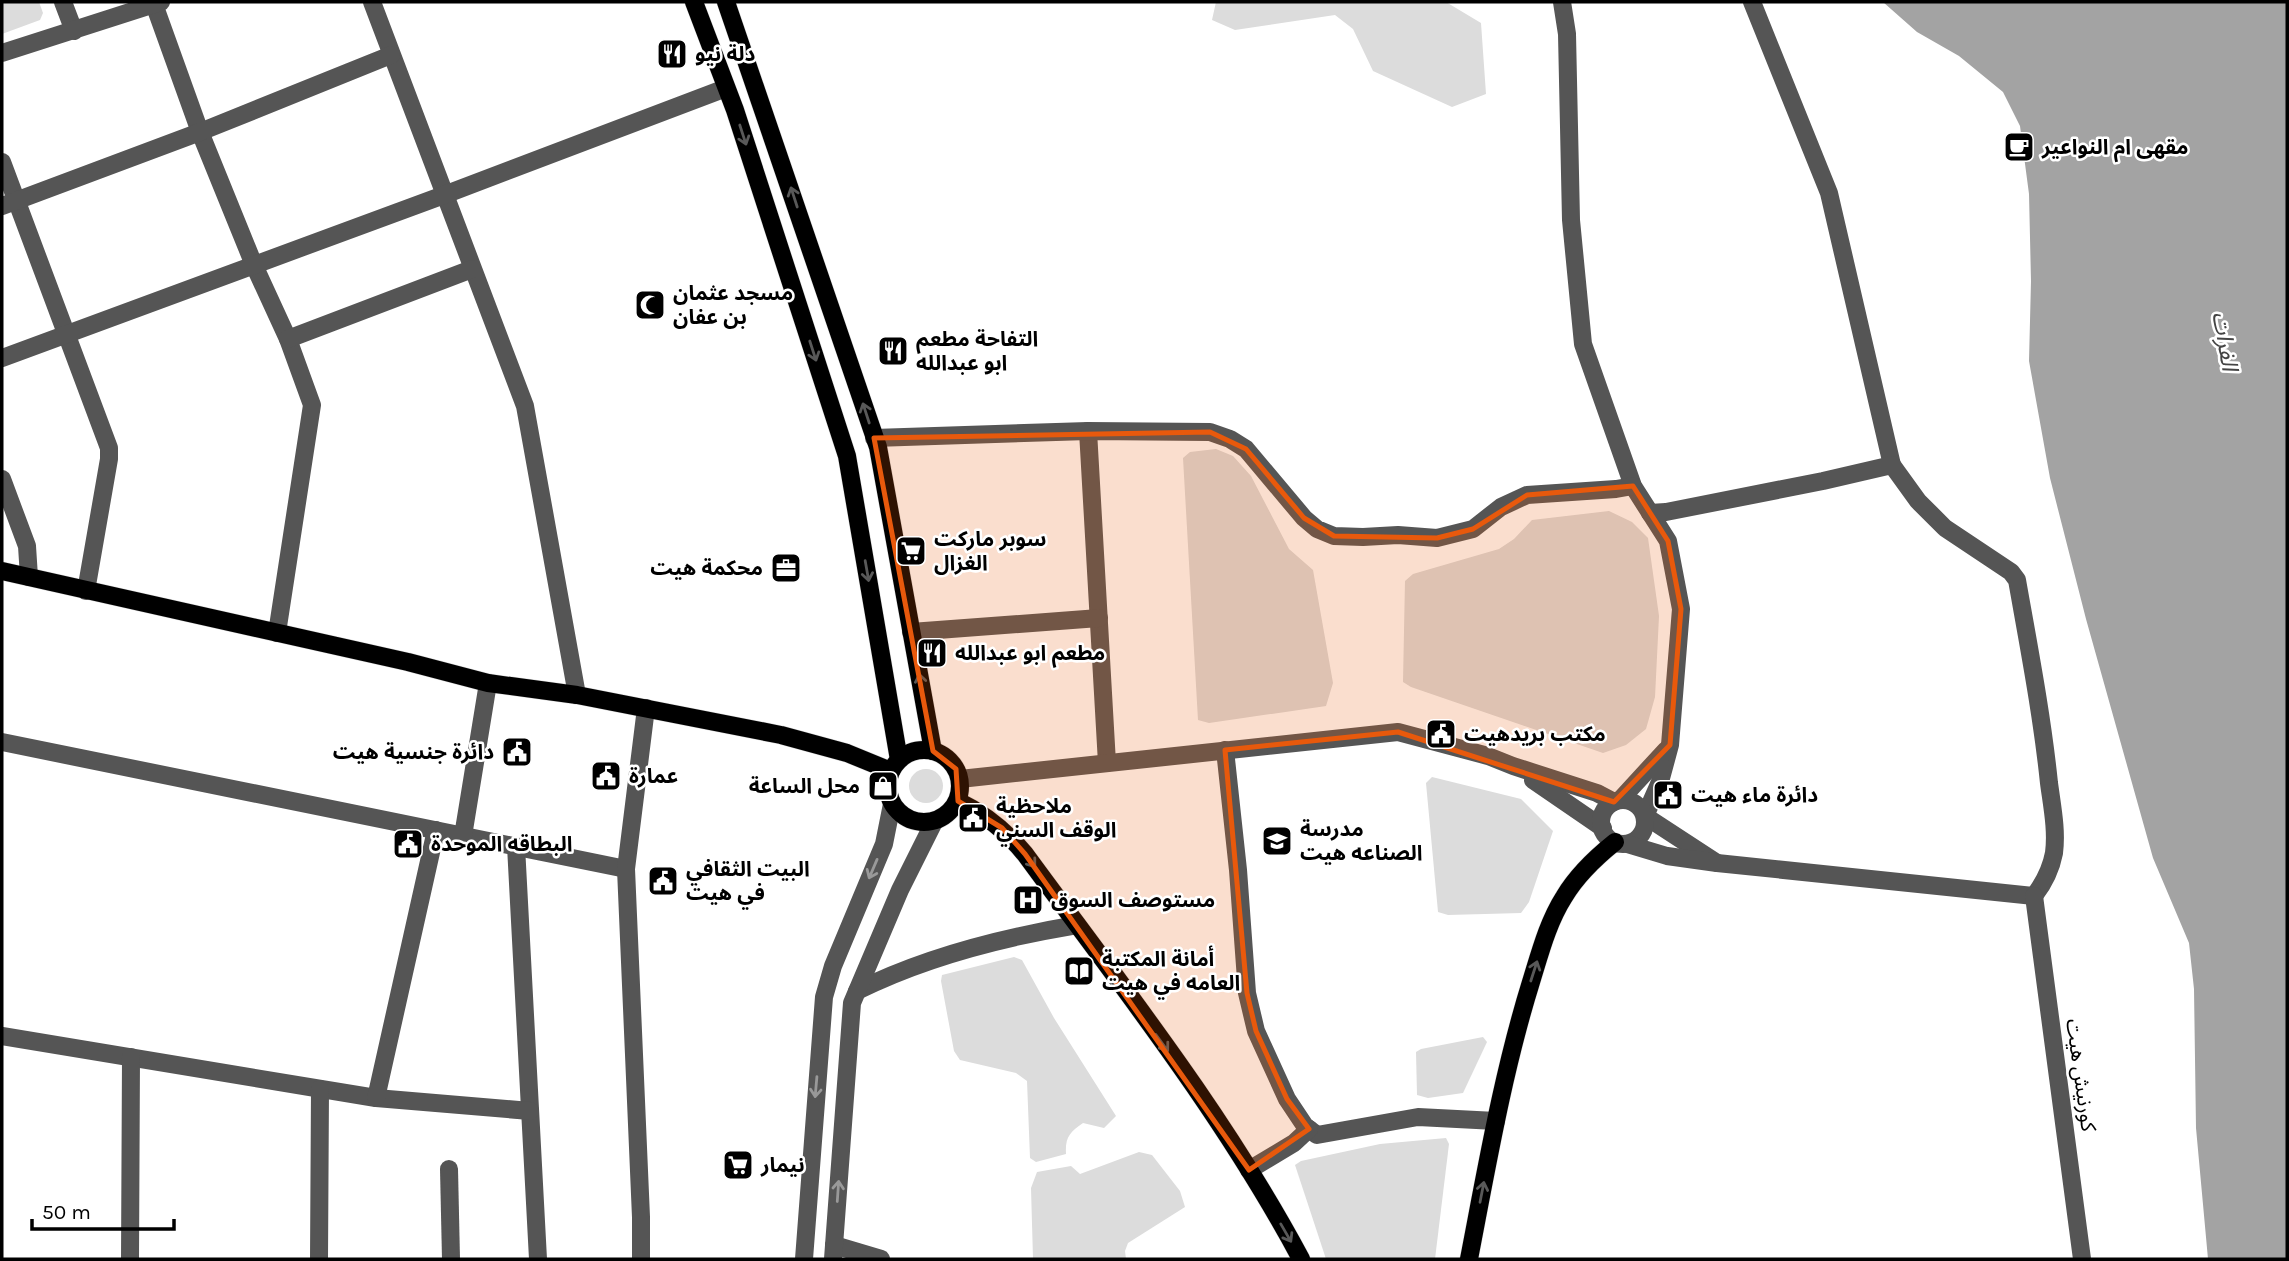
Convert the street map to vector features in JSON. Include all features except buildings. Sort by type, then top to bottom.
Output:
[{"type":"main road","points":[[694,2],[726,88],[847,456],[895,765],[888,782],[888,793],[900,814],[910,820],[934,822],[944,818],[952,810],[961,790],[960,779],[950,761],[933,751],[915,751],[895,765]]},
{"type":"main road","points":[[726,2],[874,438],[933,751]]},
{"type":"main road","points":[[2,571],[408,662],[488,683],[577,695],[781,735],[895,765]]},
{"type":"main road","points":[[958,800],[988,817],[1014,840],[1198,1093],[1250,1170],[1301,1259]]},
{"type":"main road","points":[[1469,1259],[1520,1016],[1554,915],[1586,867],[1615,838]]},
{"type":"street","points":[[63,2],[74,31]]},
{"type":"street","points":[[372,2],[525,406],[577,695]]},
{"type":"street","points":[[1562,2],[1567,34],[1571,220],[1583,344],[1633,486],[1668,541],[1681,609],[1670,745],[1660,782],[1645,816],[1642,834],[1635,840],[1615,838],[1601,822],[1604,810],[1617,801],[1670,745]]},
{"type":"street","points":[[1513,766],[1615,838],[1667,856],[2034,896],[2049,872],[2055,835],[2045,742],[2017,580],[2011,572],[1945,528],[1917,501],[1892,465],[1829,193],[1752,2]]},
{"type":"street","points":[[2,53],[158,3],[200,132],[254,265],[288,339],[312,405],[277,633]]},
{"type":"street","points":[[9,203],[200,132],[391,55]]},
{"type":"street","points":[[2,358],[726,88]]},
{"type":"street","points":[[2,162],[9,203],[66,334],[109,447],[86,591]]},
{"type":"street","points":[[288,339],[472,269]]},
{"type":"street","points":[[1088,431],[1107,763]]},
{"type":"street","points":[[874,438],[1088,431],[1210,432],[1230,439],[1246,449],[1304,518],[1317,529],[1334,536],[1398,535],[1437,538],[1473,529],[1501,507],[1527,495],[1633,486]]},
{"type":"street","points":[[1650,513],[1810,484],[1892,465]]},
{"type":"street","points":[[2,479],[27,546],[29,577]]},
{"type":"street","points":[[911,632],[1099,618]]},
{"type":"street","points":[[463,836],[488,683]]},
{"type":"street","points":[[641,1259],[626,869],[646,708]]},
{"type":"street","points":[[960,779],[1398,732],[1488,755],[1617,801],[1627,800],[1638,805],[1645,816],[1717,863]]},
{"type":"street","points":[[2,742],[626,869]]},
{"type":"street","points":[[1225,750],[1238,870],[1247,993],[1256,1031],[1287,1099],[1305,1126],[1317,1135],[1418,1117],[1496,1121]]},
{"type":"street","points":[[804,1259],[824,998],[832,966],[884,844],[892,804]]},
{"type":"street","points":[[881,1259],[834,1252],[852,1003],[900,890],[934,822]]},
{"type":"street","points":[[376,1098],[436,830]]},
{"type":"street","points":[[516,846],[538,1259]]},
{"type":"street","name":"كورنيش هيت","points":[[2034,896],[2082,1259]]},
{"type":"street","points":[[857,991],[894,972],[1028,933],[1077,925]]},
{"type":"street","points":[[2,1036],[376,1098],[530,1111]]},
{"type":"street","points":[[130,1259],[131,1057]]},
{"type":"street","points":[[319,1259],[320,1089]]},
{"type":"street","points":[[1250,1170],[1294,1143],[1309,1129]]},
{"type":"street","points":[[449,1169],[451,1259]]},
{"type":"highlighted area","points":[[1210,432],[1246,449],[1304,518],[1334,536],[1437,538],[1473,529],[1527,495],[1633,486],[1668,541],[1681,609],[1670,745],[1614,802],[1398,732],[1225,750],[1247,993],[1256,1031],[1287,1099],[1309,1129],[1249,1170],[1025,854],[1002,828],[958,801],[956,769],[933,751],[874,438]]},
{"type":"shaded area","points":[[2,2],[39,2],[43,13],[40,20],[2,34]]},
{"type":"shaded area","points":[[1216,2],[1446,2],[1481,23],[1486,94],[1452,107],[1373,71],[1353,29],[1335,15],[1235,30],[1212,20]]},
{"type":"shaded area","points":[[1216,449],[1233,456],[1251,476],[1289,549],[1313,570],[1333,683],[1326,706],[1209,723],[1198,720],[1183,458],[1190,452]]},
{"type":"shaded area","points":[[1609,511],[1632,522],[1648,538],[1659,616],[1655,697],[1646,729],[1626,745],[1603,753],[1403,682],[1405,581],[1413,574],[1499,549],[1514,539],[1532,520]]},
{"type":"shaded area","points":[[926,769],[938,774],[943,786],[938,798],[926,803],[914,798],[909,786],[914,774]]},
{"type":"shaded area","points":[[1432,777],[1521,799],[1553,831],[1529,902],[1521,913],[1448,915],[1438,912],[1426,783]]},
{"type":"shaded area","points":[[1014,957],[1022,960],[1054,1018],[1116,1116],[1104,1128],[1083,1123],[1069,1135],[1066,1154],[1036,1162],[1030,1158],[1027,1081],[1016,1073],[960,1060],[954,1051],[941,981],[942,975]]},
{"type":"shaded area","points":[[1483,1037],[1487,1042],[1463,1093],[1428,1098],[1417,1095],[1416,1052]]},
{"type":"shaded area","points":[[1446,1138],[1449,1144],[1435,1259],[1326,1259],[1295,1165],[1301,1161],[1380,1144]]},
{"type":"shaded area","points":[[1139,1152],[1152,1155],[1180,1191],[1185,1207],[1128,1243],[1126,1259],[1033,1259],[1031,1188],[1037,1172],[1071,1166],[1080,1174]]},
{"type":"water","name":"الفرات","points":[[1883,2],[2287,2],[2287,1259],[2208,1259],[2196,1128],[2194,989],[2189,943],[2153,858],[2086,619],[2050,478],[2029,361],[2029,194],[2020,126],[2003,92],[1959,56],[1917,32]]},
{"type":"place","name":"دلة نيو","points":[[672,54]]},
{"type":"place","name":"مقهى ام النواعير","points":[[2019,147]]},
{"type":"place","name":"مسجد عثمان بن عفان","points":[[650,305]]},
{"type":"place","name":"التفاحة مطعم ابو عبدالله","points":[[893,351]]},
{"type":"place","name":"سوبر ماركت الغزال","points":[[911,551]]},
{"type":"place","name":"محكمة هيت","points":[[786,568]]},
{"type":"place","name":"مطعم ابو عبدالله","points":[[932,653]]},
{"type":"place","name":"مكتب بريدهيت","points":[[1441,734]]},
{"type":"place","name":"دائرة جنسية هيت","points":[[517,752]]},
{"type":"place","name":"عمارة","points":[[606,776]]},
{"type":"place","name":"محل الساعة","points":[[883,786]]},
{"type":"place","name":"دائرة ماء هيت","points":[[1668,795]]},
{"type":"place","name":"ملاحظية الوقف السني","points":[[973,818]]},
{"type":"place","name":"مدرسة الصناعه هيت","points":[[1277,841]]},
{"type":"place","name":"البطاقه الموحدة","points":[[408,844]]},
{"type":"place","name":"البيت الثقافي في هيت","points":[[663,881]]},
{"type":"place","name":"مستوصف السوق","points":[[1028,900]]},
{"type":"place","name":"أمانة المكتبة العامه في هيت","points":[[1079,971]]},
{"type":"place","name":"نيمار","points":[[738,1165]]}]
